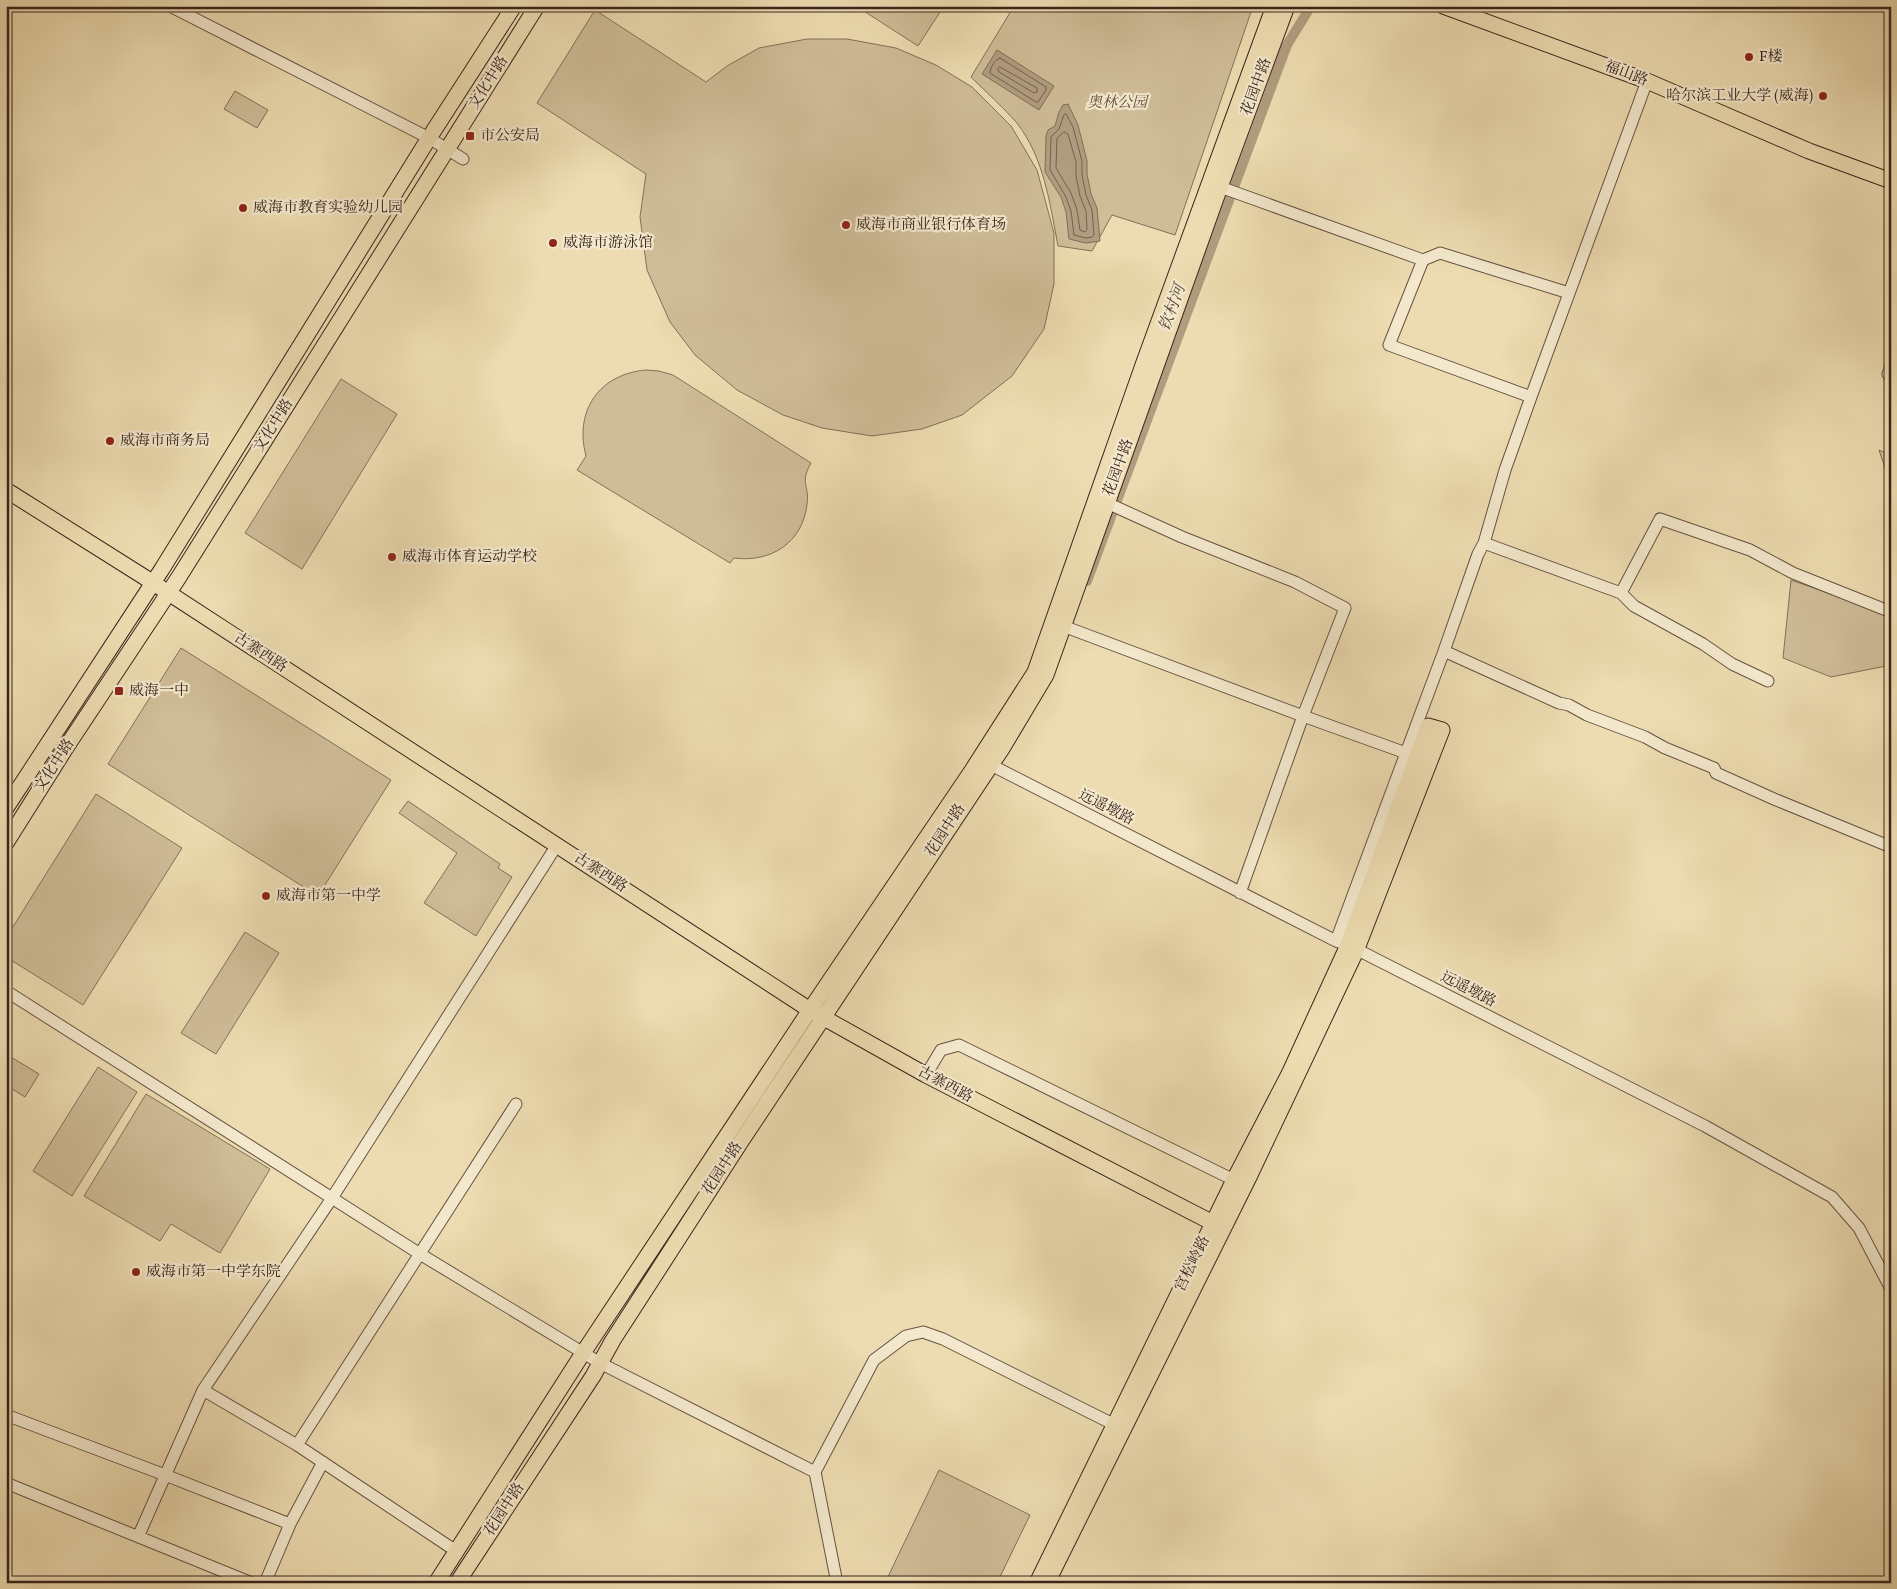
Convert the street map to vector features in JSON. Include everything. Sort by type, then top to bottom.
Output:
[{"type":"main road","name":"文化中路","points":[[6,808],[152,582],[429,138],[514,6]]},
{"type":"main road","name":"文化中路","points":[[6,843],[67,746],[168,593],[537,6]]},
{"type":"main road","points":[[436,1583],[583,1353],[1035,672],[1143,365],[1274,6]]},
{"type":"main road","name":"花园中路","points":[[457,1583],[683,1232],[990,765],[1046,675],[1063,626],[1112,505],[1288,6]]},
{"type":"main road","name":"福山路","points":[[1442,6],[1647,81],[1808,151],[1891,181]]},
{"type":"main road","name":"古寨西路","points":[[6,490],[152,582],[810,1010],[926,1075],[1213,1223]]},
{"type":"main road","points":[[1047,1583],[1249,1177],[1346,946],[1442,730],[1428,726],[1346,946]]},
{"type":"main road","name":"宫松岭路","points":[[1037,1583],[1234,1180],[1289,1074],[1346,946]]},
{"type":"street","points":[[170,6],[429,138],[463,159]]},
{"type":"street","points":[[1346,946],[1406,753],[1478,554],[1484,543],[1505,470],[1647,81]]},
{"type":"street","points":[[1224,188],[1423,260],[1440,253],[1569,293]]},
{"type":"street","points":[[1423,260],[1390,346],[1531,397]]},
{"type":"street","points":[[1112,505],[1295,582],[1345,608],[1303,716],[1240,893]]},
{"type":"street","points":[[1621,593],[1660,519],[1750,550],[1793,573],[1891,612]]},
{"type":"street","points":[[1484,543],[1621,593],[1634,606],[1703,644],[1732,664],[1768,681]]},
{"type":"street","points":[[1063,626],[1406,753]]},
{"type":"street","points":[[1444,651],[1559,703],[1569,705],[1587,715],[1645,737],[1665,748],[1714,768],[1716,773],[1774,800],[1891,847]]},
{"type":"street","name":"远遥墩路","points":[[990,765],[1240,893],[1705,1126],[1832,1198],[1859,1228],[1891,1289]]},
{"type":"street","points":[[138,1537],[203,1390],[332,1198],[557,845]]},
{"type":"street","points":[[6,991],[420,1254],[583,1353],[816,1472]]},
{"type":"street","points":[[926,1075],[941,1050],[959,1045],[1234,1180]]},
{"type":"street","points":[[297,1445],[516,1104]]},
{"type":"street","points":[[837,1583],[816,1472],[874,1360],[906,1336],[923,1332],[943,1339],[1115,1425]]},
{"type":"street","points":[[203,1390],[297,1445],[450,1547]]},
{"type":"street","points":[[6,1415],[290,1524]]},
{"type":"street","points":[[265,1583],[290,1524],[322,1462]]},
{"type":"street","points":[[6,1483],[252,1583]]},
{"type":"green space","points":[[856,6],[944,6],[918,46]]},
{"type":"green space","name":"奥林公园","points":[[1014,6],[1253,6],[1175,235],[1112,215],[1092,251],[1058,246],[1045,182],[1034,151],[1017,123],[971,77]]},
{"type":"green space","name":"威海市商业银行体育场","points":[[595,10],[706,82],[727,66],[759,48],[807,39],[847,39],[896,48],[936,65],[972,87],[1011,126],[1037,170],[1054,233],[1054,284],[1044,329],[1012,376],[962,415],[922,429],[872,436],[822,428],[783,415],[737,390],[695,355],[670,322],[647,270],[640,217],[646,174],[537,103]]},
{"type":"green space","points":[[235,91],[268,110],[257,128],[224,109]]},
{"type":"green space","points":[[646,370],[673,375],[811,463],[805,480],[808,498],[804,518],[792,540],[772,553],[747,559],[734,558],[730,563],[577,470],[586,456],[583,440],[584,424],[587,410],[594,398],[603,387],[615,379],[629,373]]},
{"type":"green space","points":[[341,379],[397,414],[302,569],[245,533]]},
{"type":"green space","points":[[1879,450],[1891,455],[1891,486]]},
{"type":"green space","points":[[1791,580],[1891,615],[1891,665],[1831,677],[1783,658]]},
{"type":"green space","points":[[181,648],[391,780],[318,896],[108,764]]},
{"type":"green space","points":[[96,794],[182,848],[83,1005],[6,957],[6,938]]},
{"type":"green space","points":[[408,801],[500,864],[498,868],[512,877],[476,936],[424,903],[457,853],[399,813]]},
{"type":"green space","points":[[245,932],[279,953],[216,1054],[181,1033]]},
{"type":"green space","points":[[6,1054],[39,1074],[25,1097],[6,1085]]},
{"type":"green space","points":[[98,1067],[137,1092],[72,1196],[33,1171]]},
{"type":"green space","points":[[146,1094],[270,1169],[220,1253],[171,1224],[160,1241],[84,1196]]},
{"type":"green space","points":[[939,1470],[1030,1515],[997,1583],[885,1583]]},
{"type":"water","points":[[997,50],[1054,86],[1039,110],[982,74]]},
{"type":"water","points":[[1068,104],[1078,125],[1087,161],[1087,174],[1091,194],[1097,208],[1100,241],[1086,243],[1069,239],[1066,212],[1061,197],[1045,172],[1046,136],[1048,130],[1055,126],[1063,105]]},
{"type":"waterway","name":"钦村河","points":[[1087,581],[1287,45],[1311,6]]},
{"type":"place","name":"F楼","points":[[1749,57]]},
{"type":"place","name":"哈尔滨工业大学 (威海)","points":[[1823,96]]},
{"type":"place","name":"市公安局","points":[[470,136]]},
{"type":"place","name":"威海市教育实验幼儿园","points":[[243,208]]},
{"type":"place","name":"威海市商业银行体育场","points":[[846,225]]},
{"type":"place","name":"威海市游泳馆","points":[[553,243]]},
{"type":"place","name":"威海市商务局","points":[[110,441]]},
{"type":"place","name":"威海市体育运动学校","points":[[392,557]]},
{"type":"place","name":"威海一中","points":[[119,691]]},
{"type":"place","name":"威海市第一中学","points":[[266,896]]},
{"type":"place","name":"威海市第一中学东院","points":[[136,1272]]}]
